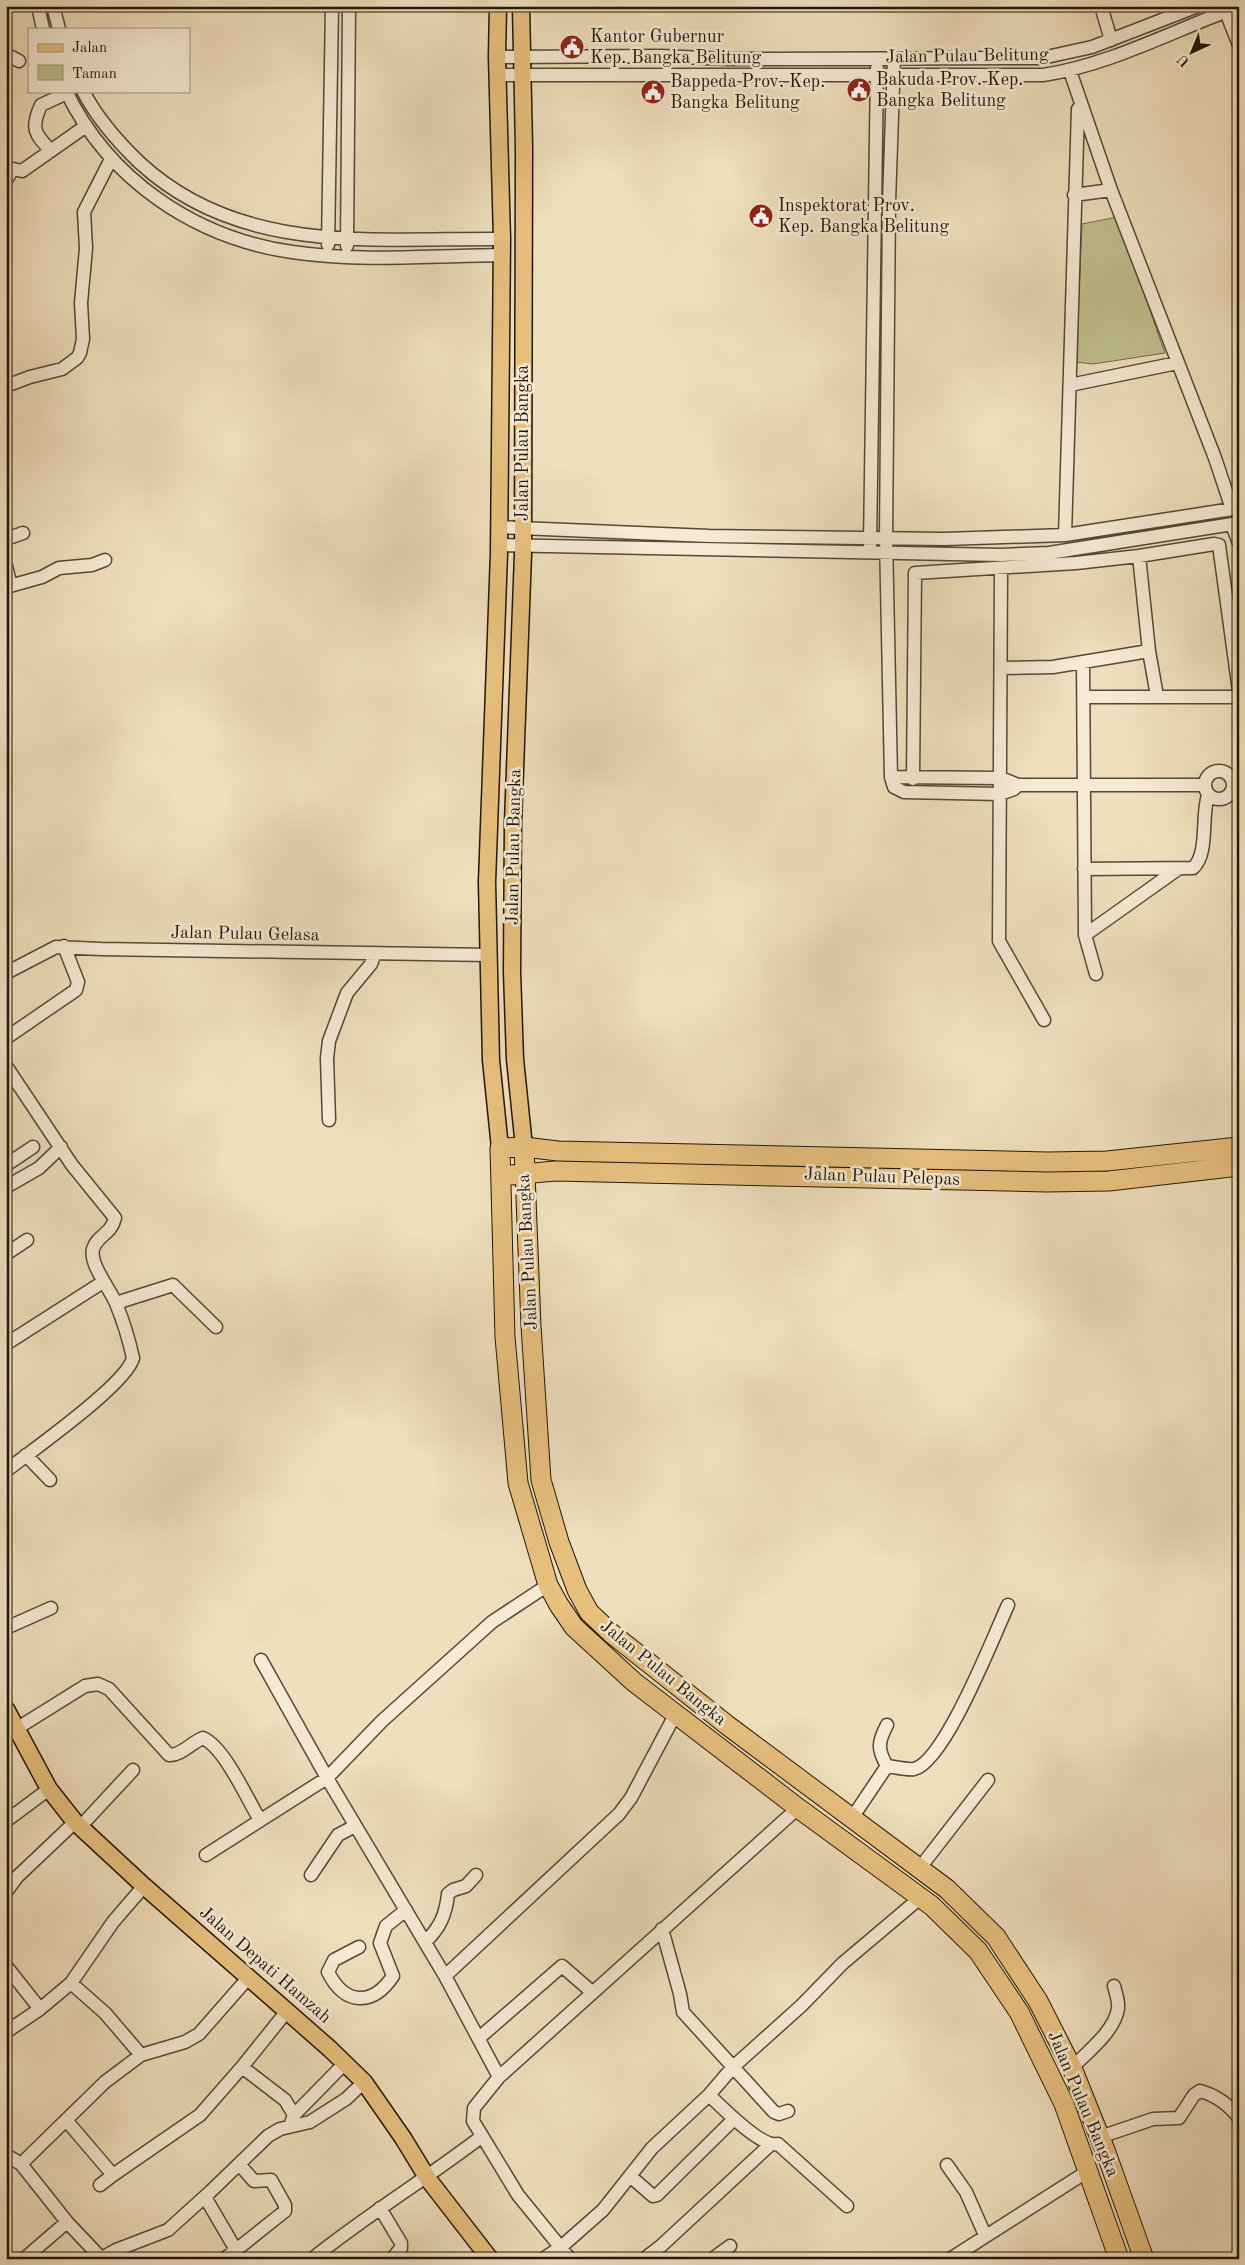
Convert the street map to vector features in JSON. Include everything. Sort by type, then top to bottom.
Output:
[{"type":"highway","name":"Jalan Pulau Pelepas","points":[[500,1148],[524,1147],[558,1151],[1048,1162],[1107,1161],[1239,1147]]},
{"type":"highway","name":"Jalan Pulau Bangka","points":[[524,1147],[541,1480],[559,1542],[577,1590],[589,1612],[611,1633],[782,1766],[947,1889],[996,1937],[1038,2001],[1072,2068],[1100,2137],[1144,2259]]},
{"type":"highway","name":"Jalan Pulau Bangka","points":[[500,1148],[505,1337],[518,1483],[548,1585],[574,1627],[634,1682],[798,1808],[932,1906],[978,1952],[1018,2012],[1064,2104],[1119,2259]]},
{"type":"highway","name":"Jalan Pulau Pelepas","points":[[501,1176],[555,1171],[1048,1182],[1109,1181],[1239,1166]]},
{"type":"highway","points":[[768,1784],[782,1766]]},
{"type":"main road","name":"Jalan Pulau Bangka","points":[[498,6],[497,57],[502,247],[499,545],[486,882],[491,1060],[500,1148]]},
{"type":"main road","name":"Jalan Pulau Bangka","points":[[521,6],[523,546],[513,823],[512,972],[515,1059],[524,1147]]},
{"type":"main road","name":"Jalan Depati Hamzah","points":[[6,1709],[49,1789],[78,1825],[144,1886],[287,2010],[364,2082],[428,2178],[490,2259]]},
{"type":"street","points":[[38,6],[43,28]]},
{"type":"street","points":[[54,6],[59,28]]},
{"type":"street","points":[[328,255],[332,6]]},
{"type":"street","points":[[347,255],[349,6]]},
{"type":"street","points":[[1101,6],[1111,40]]},
{"type":"street","name":"Jalan Pulau Belitung","points":[[497,57],[662,56],[726,59],[1042,58],[1066,54],[1111,40],[1198,6]]},
{"type":"street","points":[[1227,12],[1239,45]]},
{"type":"street","name":"Jalan Pulau Belitung","points":[[498,75],[1043,75],[1070,71],[1097,63],[1227,12]]},
{"type":"street","points":[[6,54],[19,61]]},
{"type":"street","points":[[870,554],[878,58]]},
{"type":"street","points":[[894,58],[890,202],[886,538],[891,776],[894,787],[904,792],[1000,794],[1018,785]]},
{"type":"street","points":[[499,527],[709,536],[945,539],[1065,534],[1236,509],[1111,190],[1078,99],[1070,71]]},
{"type":"street","points":[[51,151],[37,136],[34,123],[41,105],[66,92],[86,126],[111,158],[151,196],[179,214],[264,247],[328,255],[347,255],[502,247]]},
{"type":"street","points":[[84,92],[105,125],[127,150],[155,176],[221,216],[283,232],[328,238],[502,247]]},
{"type":"street","points":[[1065,534],[1074,194],[1078,174],[1078,99]]},
{"type":"street","points":[[6,180],[13,169],[22,170],[86,126]]},
{"type":"street","points":[[6,386],[30,376],[62,369],[80,352],[83,339],[81,303],[86,248],[84,212],[111,158]]},
{"type":"street","points":[[1074,194],[1111,190]]},
{"type":"street","points":[[1070,385],[1178,363]]},
{"type":"street","points":[[499,545],[870,554],[1049,553],[1235,524],[1239,543]]},
{"type":"street","points":[[6,539],[23,533]]},
{"type":"street","points":[[915,573],[929,570],[1001,569],[1139,556],[1214,544],[1219,545],[1239,692]]},
{"type":"street","points":[[906,554],[915,573],[914,778]]},
{"type":"street","points":[[1139,556],[1149,651],[1157,696]]},
{"type":"street","points":[[6,566],[8,587],[42,578],[58,568],[92,564],[105,560]]},
{"type":"street","points":[[1001,569],[999,941],[1044,1020]]},
{"type":"street","points":[[1001,668],[1053,667],[1149,651]]},
{"type":"street","points":[[1083,662],[1085,936],[1096,974]]},
{"type":"street","points":[[1053,667],[1084,675]]},
{"type":"street","points":[[1084,696],[1239,697]]},
{"type":"street","points":[[891,776],[914,778],[1001,778],[1018,785],[1206,790],[1217,800],[1226,798],[1232,791],[1233,781],[1239,770]]},
{"type":"street","points":[[1084,869],[1194,868],[1201,855],[1209,774],[1218,771],[1227,774],[1233,781]]},
{"type":"street","points":[[1085,936],[1178,869]]},
{"type":"street","points":[[6,1038],[76,990],[78,982],[64,946]]},
{"type":"street","name":"Jalan Pulau Gelasa","points":[[6,973],[41,954],[64,946],[101,949],[489,955]]},
{"type":"street","points":[[329,1120],[327,1058],[329,1040],[347,993],[370,964],[375,953]]},
{"type":"street","points":[[6,1471],[114,1385],[132,1364],[129,1341],[116,1303],[104,1282],[95,1259],[93,1249],[96,1243],[111,1229],[115,1218],[61,1147],[7,1070]]},
{"type":"street","points":[[6,1165],[33,1147]]},
{"type":"street","points":[[6,1188],[39,1168],[61,1147]]},
{"type":"street","points":[[6,1254],[27,1240]]},
{"type":"street","points":[[6,1344],[104,1282]]},
{"type":"street","points":[[116,1303],[174,1285],[216,1328]]},
{"type":"street","points":[[26,1455],[50,1480]]},
{"type":"street","points":[[206,1855],[327,1778],[382,1721],[492,1622],[524,1599],[548,1585]]},
{"type":"street","points":[[887,1766],[914,1769],[923,1763],[938,1747],[955,1722],[1008,1605]]},
{"type":"street","points":[[6,1628],[51,1608]]},
{"type":"street","points":[[261,1660],[355,1826],[446,1976],[498,2077]]},
{"type":"street","points":[[16,1729],[85,1686],[98,1684],[109,1689],[169,1755],[180,1753],[193,1742],[203,1738],[208,1741],[228,1765],[260,1820]]},
{"type":"street","points":[[446,1976],[620,1814],[632,1798],[676,1713]]},
{"type":"street","points":[[887,1725],[880,1742],[879,1753],[887,1766]]},
{"type":"street","points":[[852,1818],[887,1766]]},
{"type":"street","points":[[6,1892],[16,1877],[78,1825],[133,1770]]},
{"type":"street","points":[[919,1869],[988,1780]]},
{"type":"street","points":[[6,1821],[49,1789]]},
{"type":"street","points":[[570,2259],[518,2194],[481,2137],[472,2120],[474,2108],[498,2077],[798,1808]]},
{"type":"street","points":[[311,1875],[338,1835],[355,1826]]},
{"type":"street","points":[[425,1942],[439,1926],[447,1908],[448,1894],[453,1890],[466,1886],[476,1876]]},
{"type":"street","points":[[6,2032],[40,2009],[70,1983],[113,1922],[144,1886]]},
{"type":"street","points":[[542,2259],[561,2247],[603,2210],[652,2148],[709,2095],[733,2067],[801,2006],[842,1962],[920,1898]]},
{"type":"street","points":[[359,1947],[334,1960],[328,1972],[340,1989],[347,1995],[356,1998],[371,1996],[379,1992],[393,1976],[380,1943],[386,1926],[406,1910]]},
{"type":"street","points":[[662,1929],[680,1994],[683,2012],[774,2112],[779,2114],[788,2111]]},
{"type":"street","points":[[6,1966],[40,2009]]},
{"type":"street","points":[[479,2038],[562,1966],[592,1992]]},
{"type":"street","points":[[21,2164],[105,2082],[142,2055],[186,2042],[199,2034],[249,1977]]},
{"type":"street","points":[[70,1983],[105,2013],[142,2055]]},
{"type":"street","points":[[1072,2068],[1104,2035],[1116,2017],[1118,2007],[1114,1986]]},
{"type":"street","points":[[100,2185],[200,2115],[242,2067],[287,2010]]},
{"type":"street","points":[[6,2155],[21,2164],[67,2222],[102,2259],[116,2250],[162,2234],[205,2197],[268,2136],[292,2121],[344,2063]]},
{"type":"street","points":[[242,2067],[285,2100],[292,2121],[301,2126],[346,2099],[364,2082]]},
{"type":"street","points":[[1100,2137],[1153,2119],[1179,2118],[1194,2095],[1200,2091],[1209,2094],[1232,2109],[1239,2118]]},
{"type":"street","points":[[709,2095],[734,2119],[771,2144],[778,2144],[847,2206]]},
{"type":"street","points":[[630,2176],[652,2196],[657,2195],[734,2119]]},
{"type":"street","points":[[66,2120],[113,2175]]},
{"type":"street","points":[[312,2259],[380,2208],[428,2178],[481,2137]]},
{"type":"street","points":[[644,2259],[661,2246],[771,2144]]},
{"type":"street","points":[[224,2259],[286,2208],[271,2180],[254,2181],[239,2164]]},
{"type":"street","points":[[948,2165],[966,2192],[985,2235]]},
{"type":"street","points":[[950,2259],[1088,2171]]},
{"type":"street","points":[[205,2197],[236,2250]]},
{"type":"street","points":[[380,2208],[401,2243],[401,2248],[392,2259]]},
{"type":"street","points":[[24,2259],[67,2222]]},
{"type":"street","points":[[712,2259],[730,2246]]},
{"type":"green space","points":[[1117,217],[1165,353],[1093,364],[1076,362],[1082,224]]},
{"type":"place","name":"Kantor Gubernur Kep. Bangka Belitung","points":[[572,47]]},
{"type":"place","name":"Bakuda Prov. Kep. Bangka Belitung","points":[[859,90]]},
{"type":"place","name":"Bappeda Prov. Kep. Bangka Belitung","points":[[653,92]]},
{"type":"place","name":"Inspektorat Prov. Kep. Bangka Belitung","points":[[761,216]]}]
